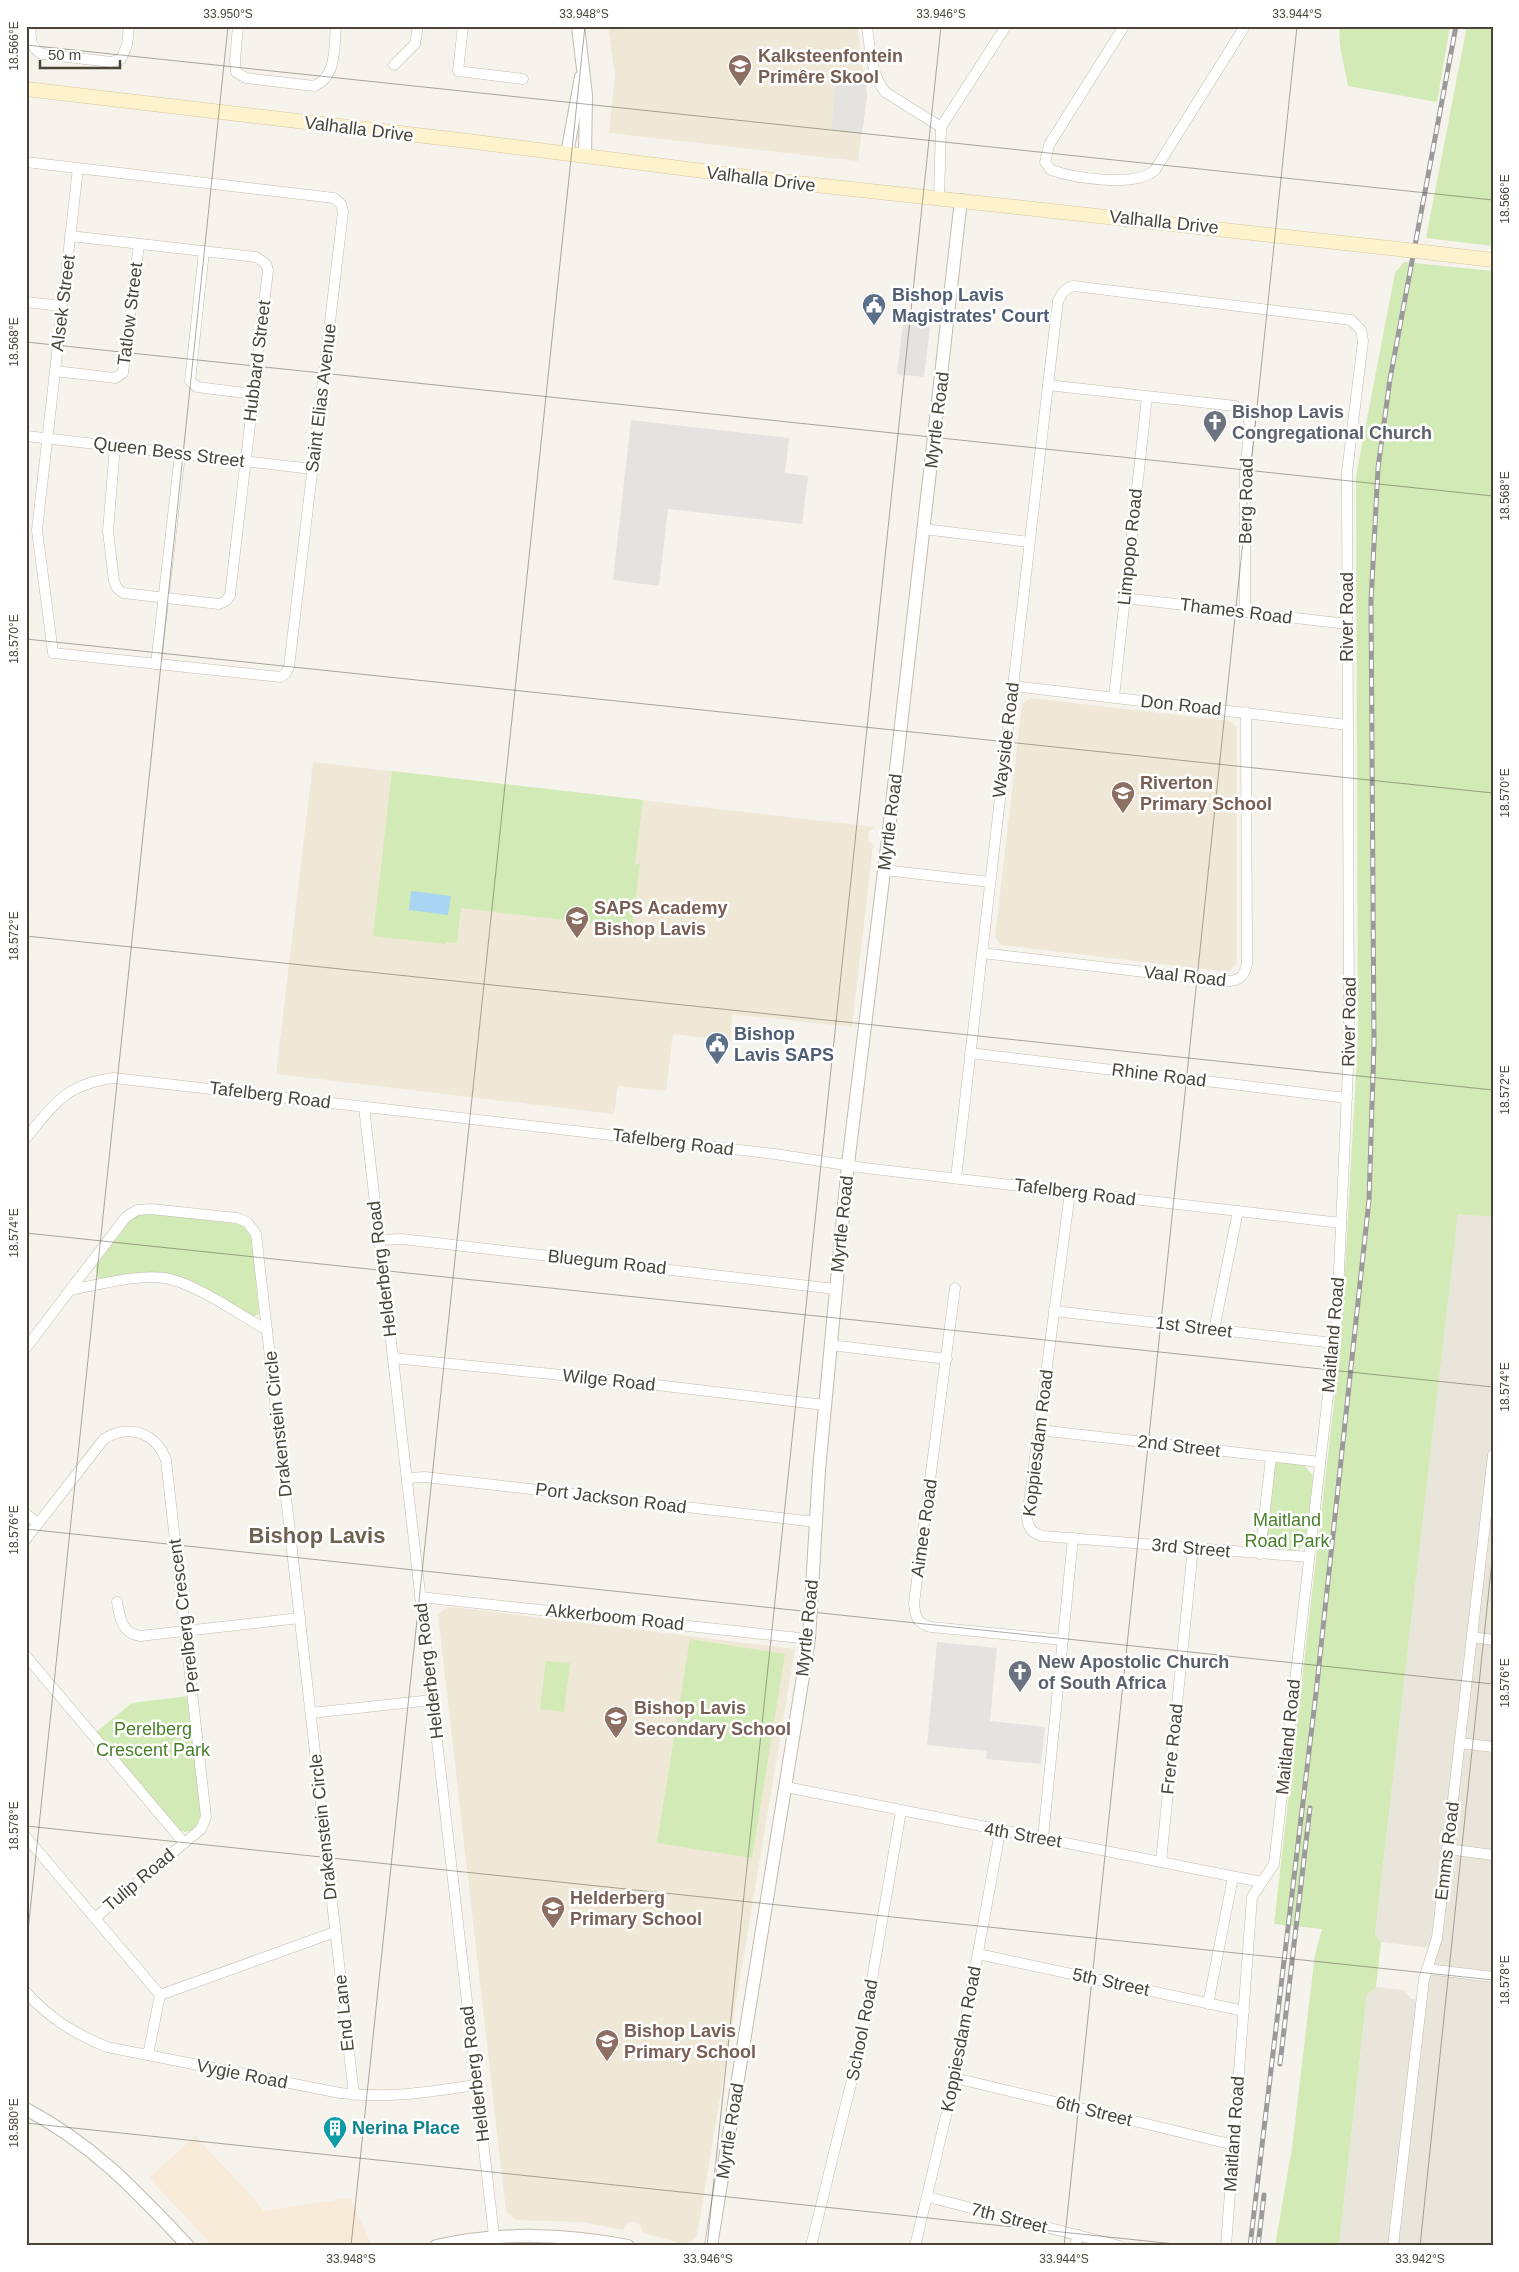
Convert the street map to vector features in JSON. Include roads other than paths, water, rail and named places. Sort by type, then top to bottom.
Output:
[{"type":"main road","name":"Valhalla Drive","points":[[28,90],[585,156],[797,184],[961,200],[1493,260]]},
{"type":"street","points":[[32,26],[31,42],[37,51],[42,54],[110,62],[121,60],[127,44],[129,26]]},
{"type":"street","points":[[238,26],[234,60],[236,72],[241,76],[314,86],[324,82],[330,73],[336,26]]},
{"type":"street","points":[[394,65],[415,44],[418,26]]},
{"type":"street","points":[[463,26],[458,71],[523,79]]},
{"type":"street","points":[[578,26],[586,95],[585,156]]},
{"type":"street","points":[[866,26],[878,84],[885,92],[942,127]]},
{"type":"street","points":[[939,198],[942,127],[1006,26]]},
{"type":"street","points":[[1124,26],[1049,144],[1045,162],[1051,170],[1132,180],[1150,176],[1245,26]]},
{"type":"street","points":[[567,154],[583,64]]},
{"type":"street","name":"Saint Elias Avenue","points":[[26,162],[334,198],[341,204],[343,212],[289,667],[286,673],[281,677],[274,678],[53,653]]},
{"type":"street","name":"Alsek Street","points":[[53,653],[37,530],[78,168]]},
{"type":"street","name":"Myrtle Road","points":[[711,2246],[809,1639],[824,1405],[848,1164],[924,529],[961,200]]},
{"type":"street","points":[[70,236],[204,251],[190,382],[197,387],[253,394]]},
{"type":"street","name":"Tatlow Street","points":[[55,371],[115,378],[123,373],[139,244]]},
{"type":"street","name":"Hubbard Street","points":[[164,598],[219,604],[229,598],[268,270],[264,261],[259,258],[204,251]]},
{"type":"street","name":"River Road","points":[[1058,301],[1066,289],[1074,286],[1346,318],[1359,327],[1363,341],[1347,472],[1350,1045],[1341,1223]]},
{"type":"street","name":"Wayside Road","points":[[956,1178],[1058,301]]},
{"type":"street","points":[[26,302],[62,306]]},
{"type":"street","name":"Berg Road","points":[[1048,385],[1235,406],[1249,417],[1246,473],[1245,612]]},
{"type":"street","name":"Limpopo Road","points":[[1114,697],[1147,397]]},
{"type":"street","name":"Queen Bess Street","points":[[26,436],[312,469]]},
{"type":"street","points":[[115,446],[108,531],[114,585],[123,593],[164,598]]},
{"type":"street","points":[[156,664],[180,454]]},
{"type":"street","points":[[924,529],[1029,542]]},
{"type":"street","name":"Thames Road","points":[[1124,598],[1348,624]]},
{"type":"street","name":"Don Road","points":[[1013,686],[1348,725]]},
{"type":"street","name":"Vaal Road","points":[[982,953],[1222,982],[1237,981],[1242,977],[1246,972],[1248,959],[1246,712]]},
{"type":"street","points":[[884,870],[990,882]]},
{"type":"street","name":"Rhine Road","points":[[970,1053],[1347,1098]]},
{"type":"street","name":"Tafelberg Road","points":[[26,1138],[59,1098],[86,1083],[114,1078],[1341,1223]]},
{"type":"street","name":"Helderberg Road","points":[[364,1107],[494,2236]]},
{"type":"street","name":"Koppiesdam Road","points":[[1070,1192],[1028,1523],[1032,1531],[1039,1535],[1073,1538]]},
{"type":"street","name":"Drakenstein Circle","points":[[26,1348],[126,1217],[137,1210],[151,1209],[237,1218],[247,1222],[256,1234],[335,1932]]},
{"type":"street","points":[[1214,1330],[1238,1211]]},
{"type":"street","name":"Maitland Road","points":[[1226,2246],[1252,1897],[1274,1864],[1334,1343],[1341,1223]]},
{"type":"street","name":"Bluegum Road","points":[[379,1240],[412,1240],[835,1289]]},
{"type":"street","name":"Drakenstein Circle","points":[[70,1290],[148,1278],[171,1279],[188,1285],[267,1330]]},
{"type":"street","name":"Aimee Road","points":[[955,1288],[914,1603],[915,1614],[919,1622],[931,1627],[1063,1640]]},
{"type":"street","name":"1st Street","points":[[1054,1311],[1334,1343]]},
{"type":"street","points":[[830,1344],[947,1359]]},
{"type":"street","name":"Wilge Road","points":[[393,1358],[640,1383],[824,1405]]},
{"type":"street","name":"2nd Street","points":[[1039,1430],[1320,1462]]},
{"type":"street","name":"Perelberg Crescent","points":[[26,1539],[104,1439],[125,1431],[140,1433],[153,1440],[166,1460],[206,1817],[201,1828],[184,1843]]},
{"type":"street","name":"Emms Road","points":[[1393,2246],[1426,1969],[1437,1938],[1472,1637],[1488,1532],[1493,1455]]},
{"type":"street","points":[[1260,1554],[1272,1457]]},
{"type":"street","name":"Port Jackson Road","points":[[407,1478],[425,1476],[816,1522]]},
{"type":"street","points":[[26,1514],[38,1523]]},
{"type":"street","points":[[1043,1838],[1073,1538]]},
{"type":"street","name":"3rd Street","points":[[1073,1538],[1309,1558]]},
{"type":"street","name":"Frere Road","points":[[1161,1861],[1193,1548]]},
{"type":"street","name":"Akkerboom Road","points":[[420,1597],[809,1639]]},
{"type":"street","points":[[117,1602],[123,1626],[134,1635],[300,1618]]},
{"type":"street","points":[[1472,1637],[1493,1640]]},
{"type":"street","points":[[26,1656],[184,1843]]},
{"type":"street","points":[[311,1713],[432,1700]]},
{"type":"street","points":[[1460,1743],[1493,1747]]},
{"type":"street","name":"4th Street","points":[[786,1787],[1000,1832],[1043,1838],[1261,1882]]},
{"type":"street","name":"School Road","points":[[812,2246],[861,2043],[902,1811]]},
{"type":"street","name":"Koppiesdam Road","points":[[915,2246],[955,2078],[1000,1832]]},
{"type":"street","points":[[26,1837],[160,1995]]},
{"type":"street","name":"Tulip Road","points":[[95,1918],[184,1843]]},
{"type":"street","points":[[1448,1849],[1493,1855]]},
{"type":"street","points":[[1208,2004],[1233,1877]]},
{"type":"street","points":[[160,1995],[335,1932]]},
{"type":"street","name":"End Lane","points":[[335,1932],[354,2095]]},
{"type":"street","name":"5th Street","points":[[978,1954],[1244,2011]]},
{"type":"street","points":[[1426,1969],[1493,1977]]},
{"type":"street","name":"Vygie Road","points":[[26,1992],[36,2004],[71,2031],[107,2047],[354,2095],[387,2097],[476,2085]]},
{"type":"street","points":[[148,2055],[160,1995]]},
{"type":"street","name":"6th Street","points":[[955,2078],[1234,2145]]},
{"type":"street","points":[[26,2109],[63,2130],[106,2161],[183,2244]]},
{"type":"street","name":"7th Street","points":[[928,2197],[1077,2241],[1120,2246]]},
{"type":"street","points":[[436,2246],[494,2236],[548,2235],[583,2237],[628,2246]]},
{"type":"water","points":[[411,891],[451,896],[448,915],[409,910]]},
{"type":"railway","points":[[1250,2246],[1316,1693],[1369,1200],[1374,1043],[1371,601],[1378,468],[1390,379],[1456,26]]},
{"type":"railway","points":[[1280,2064],[1310,1808]]},
{"type":"railway","points":[[1258,2246],[1264,2195]]},
{"type":"place","name":"Kalksteenfontein Primêre Skool","points":[[740,87]]},
{"type":"place","name":"Bishop Lavis Magistrates' Court","points":[[874,326]]},
{"type":"place","name":"Bishop Lavis Congregational Church","points":[[1215,443]]},
{"type":"place","name":"Riverton Primary School","points":[[1123,814]]},
{"type":"place","name":"SAPS Academy Bishop Lavis","points":[[577,939]]},
{"type":"place","name":"Bishop Lavis SAPS","points":[[717,1065]]},
{"type":"place","name":"New Apostolic Church of South Africa","points":[[1020,1693]]},
{"type":"place","name":"Bishop Lavis Secondary School","points":[[616,1739]]},
{"type":"place","name":"Helderberg Primary School","points":[[553,1929]]},
{"type":"place","name":"Bishop Lavis Primary School","points":[[607,2062]]},
{"type":"place","name":"Nerina Place","points":[[335,2149]]},
{"type":"district","name":"Bishop Lavis","points":[[317,1535]]},
{"type":"park label","name":"Maitland Road Park","points":[[1287,1530]]},
{"type":"park label","name":"Perelberg Crescent Park","points":[[153,1739]]}]
